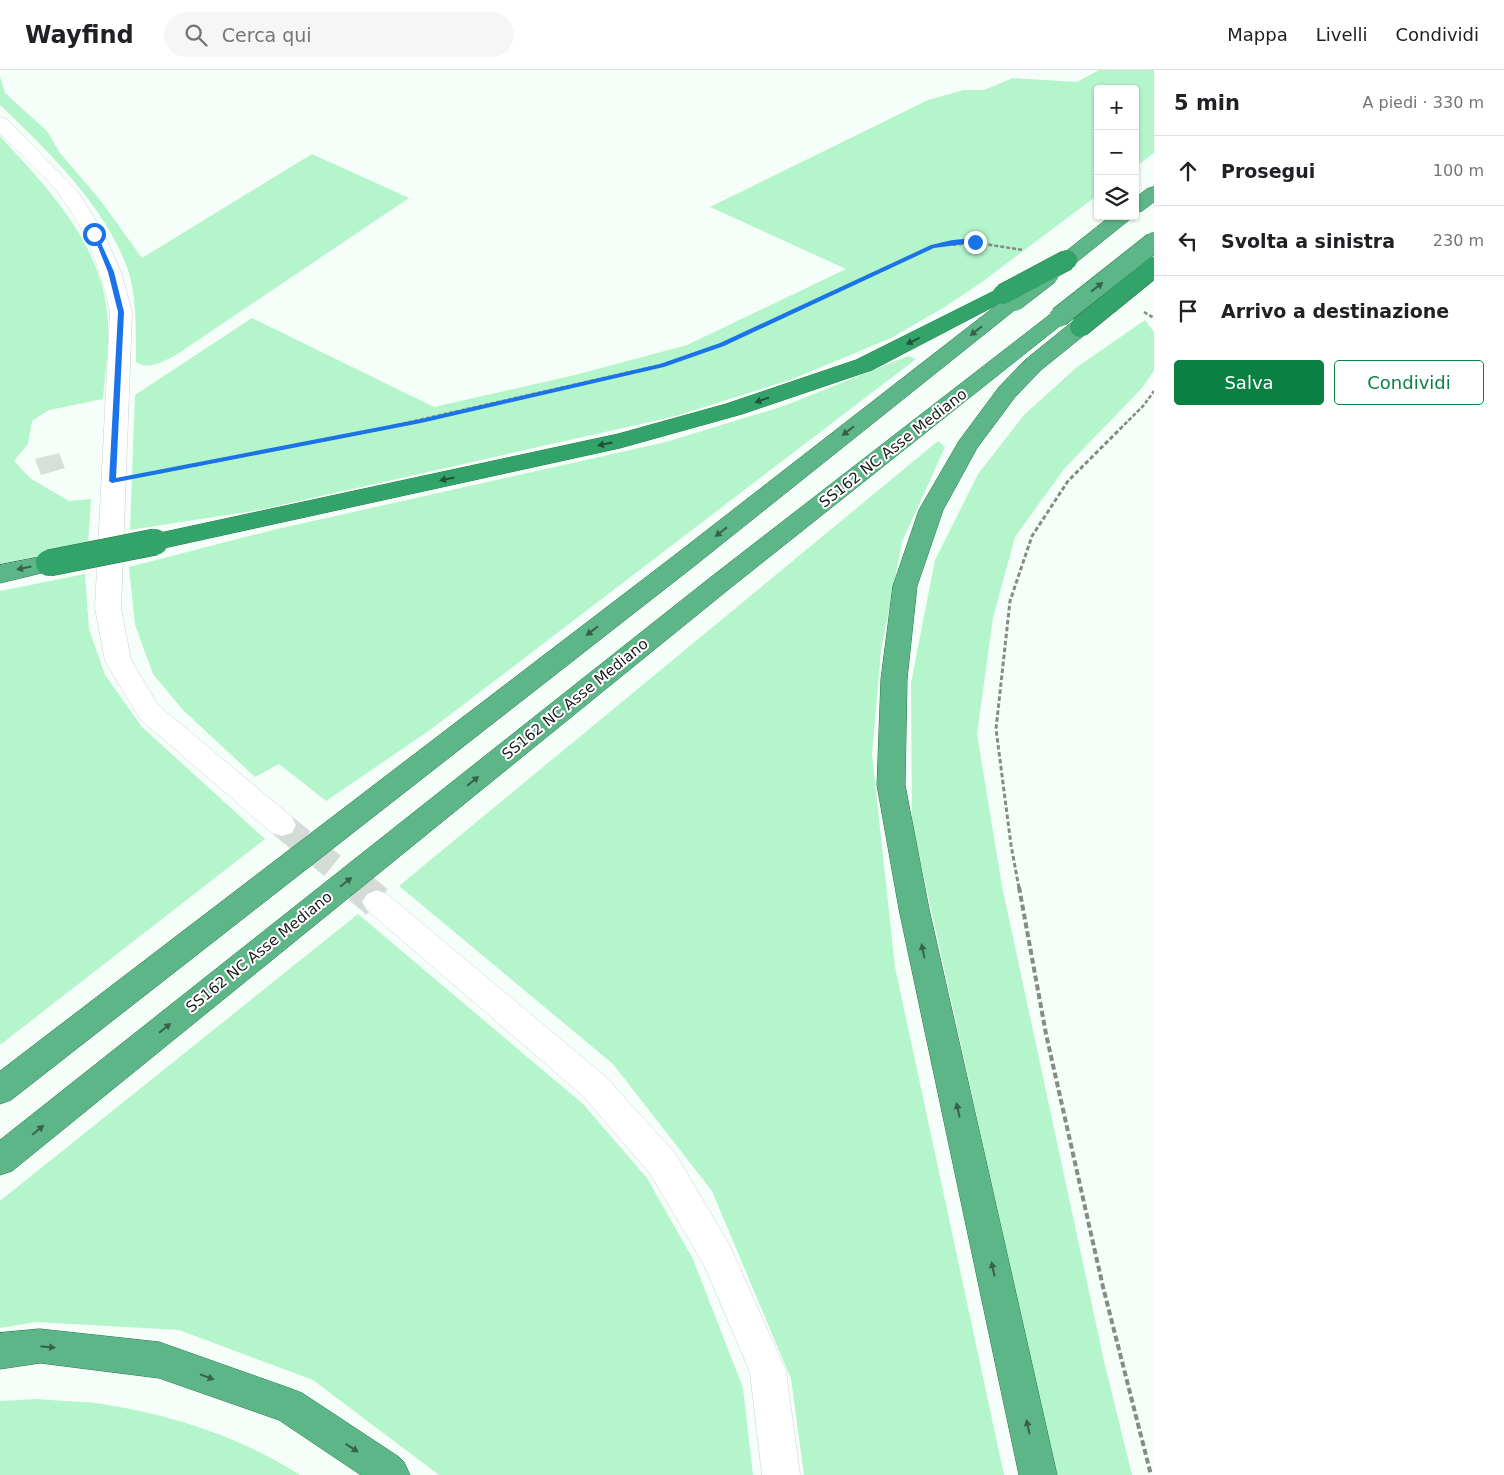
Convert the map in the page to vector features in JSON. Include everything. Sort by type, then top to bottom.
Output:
[{"type":"highway","points":[[1139,205],[1154,193]]},
{"type":"highway","points":[[0,1090],[668,573],[1009,298],[1066,260],[1119,220]]},
{"type":"highway","name":"SS162 NC Asse Mediano","points":[[0,1160],[712,589],[1069,322],[1154,242]]},
{"type":"highway","points":[[1038,1475],[914,909],[891,785],[894,688],[905,586],[932,510],[967,446],[1007,392],[1033,365],[1069,322],[1154,267]]},
{"type":"highway","points":[[0,574],[620,441],[734,409],[864,364],[1009,298]]},
{"type":"highway","points":[[0,1351],[40,1346],[159,1360],[289,1406],[391,1475]]},
{"type":"street","points":[[0,123],[69,193],[94,234],[111,272],[121,312],[112,481],[108,608],[118,661],[149,712],[282,825]]},
{"type":"street","points":[[376,902],[595,1087],[663,1164],[717,1256],[768,1370],[781,1475]]},
{"type":"path","points":[[112,481],[421,421],[661,365],[722,345],[933,246],[956,242],[975,242],[1026,251]]},
{"type":"path","points":[[1139,308],[1154,318]]},
{"type":"path","points":[[1151,1475],[1104,1287],[1046,1034],[1011,845],[996,730],[1010,601],[1032,536],[1068,481],[1144,405],[1154,391]]},
{"type":"green space","points":[[1099,70],[1154,70],[1154,153],[1139,164],[1139,85],[1094,85],[1094,198],[982,282],[943,308],[891,338],[790,380],[676,416],[259,510],[130,530],[135,395],[252,318],[434,407],[575,375],[687,345],[846,269],[710,207],[928,100],[964,90],[984,90],[1013,78],[1077,82]]},
{"type":"green space","points":[[0,76],[5,93],[47,131],[60,153],[101,201],[142,258],[312,154],[409,198],[176,355],[156,364],[141,365],[136,362],[133,289],[127,267],[117,244],[89,200],[73,180],[0,105]]},
{"type":"green space","points":[[0,136],[55,198],[85,244],[96,268],[104,295],[108,332],[103,399],[49,410],[32,421],[28,444],[14,461],[30,478],[69,501],[91,499],[88,545],[0,564]]},
{"type":"green space","points":[[1145,320],[1154,332],[1154,371],[1142,388],[1064,469],[1015,537],[993,618],[977,734],[1002,886],[1104,1361],[1132,1475],[1056,1475],[912,823],[911,683],[935,560],[978,474],[1024,415],[1077,367]]},
{"type":"green space","points":[[908,356],[916,359],[430,730],[326,801],[279,764],[255,777],[183,710],[153,674],[135,625],[129,567],[273,530],[666,442],[784,406]]},
{"type":"green space","points":[[938,441],[945,447],[902,542],[881,651],[872,754],[895,967],[1004,1475],[804,1475],[791,1379],[712,1191],[613,1064],[399,886]]},
{"type":"green space","points":[[85,574],[89,629],[105,675],[142,727],[265,839],[0,1045],[0,591]]},
{"type":"green space","points":[[358,914],[583,1104],[647,1178],[693,1259],[743,1388],[753,1475],[439,1475],[313,1380],[179,1330],[36,1322],[0,1328],[0,1201]]},
{"type":"green space","points":[[38,1399],[103,1404],[180,1421],[254,1449],[300,1475],[0,1475],[0,1401]]},
{"type":"building","points":[[59,453],[65,468],[41,475],[35,459]]},
{"type":"tunnel","points":[[282,825],[360,888]]},
{"type":"tunnel","points":[[359,887],[377,902]]},
{"type":"route","points":[[94,234],[111,272],[121,312],[112,481],[421,421],[661,365],[722,345],[933,246],[956,242],[975,242]]}]
